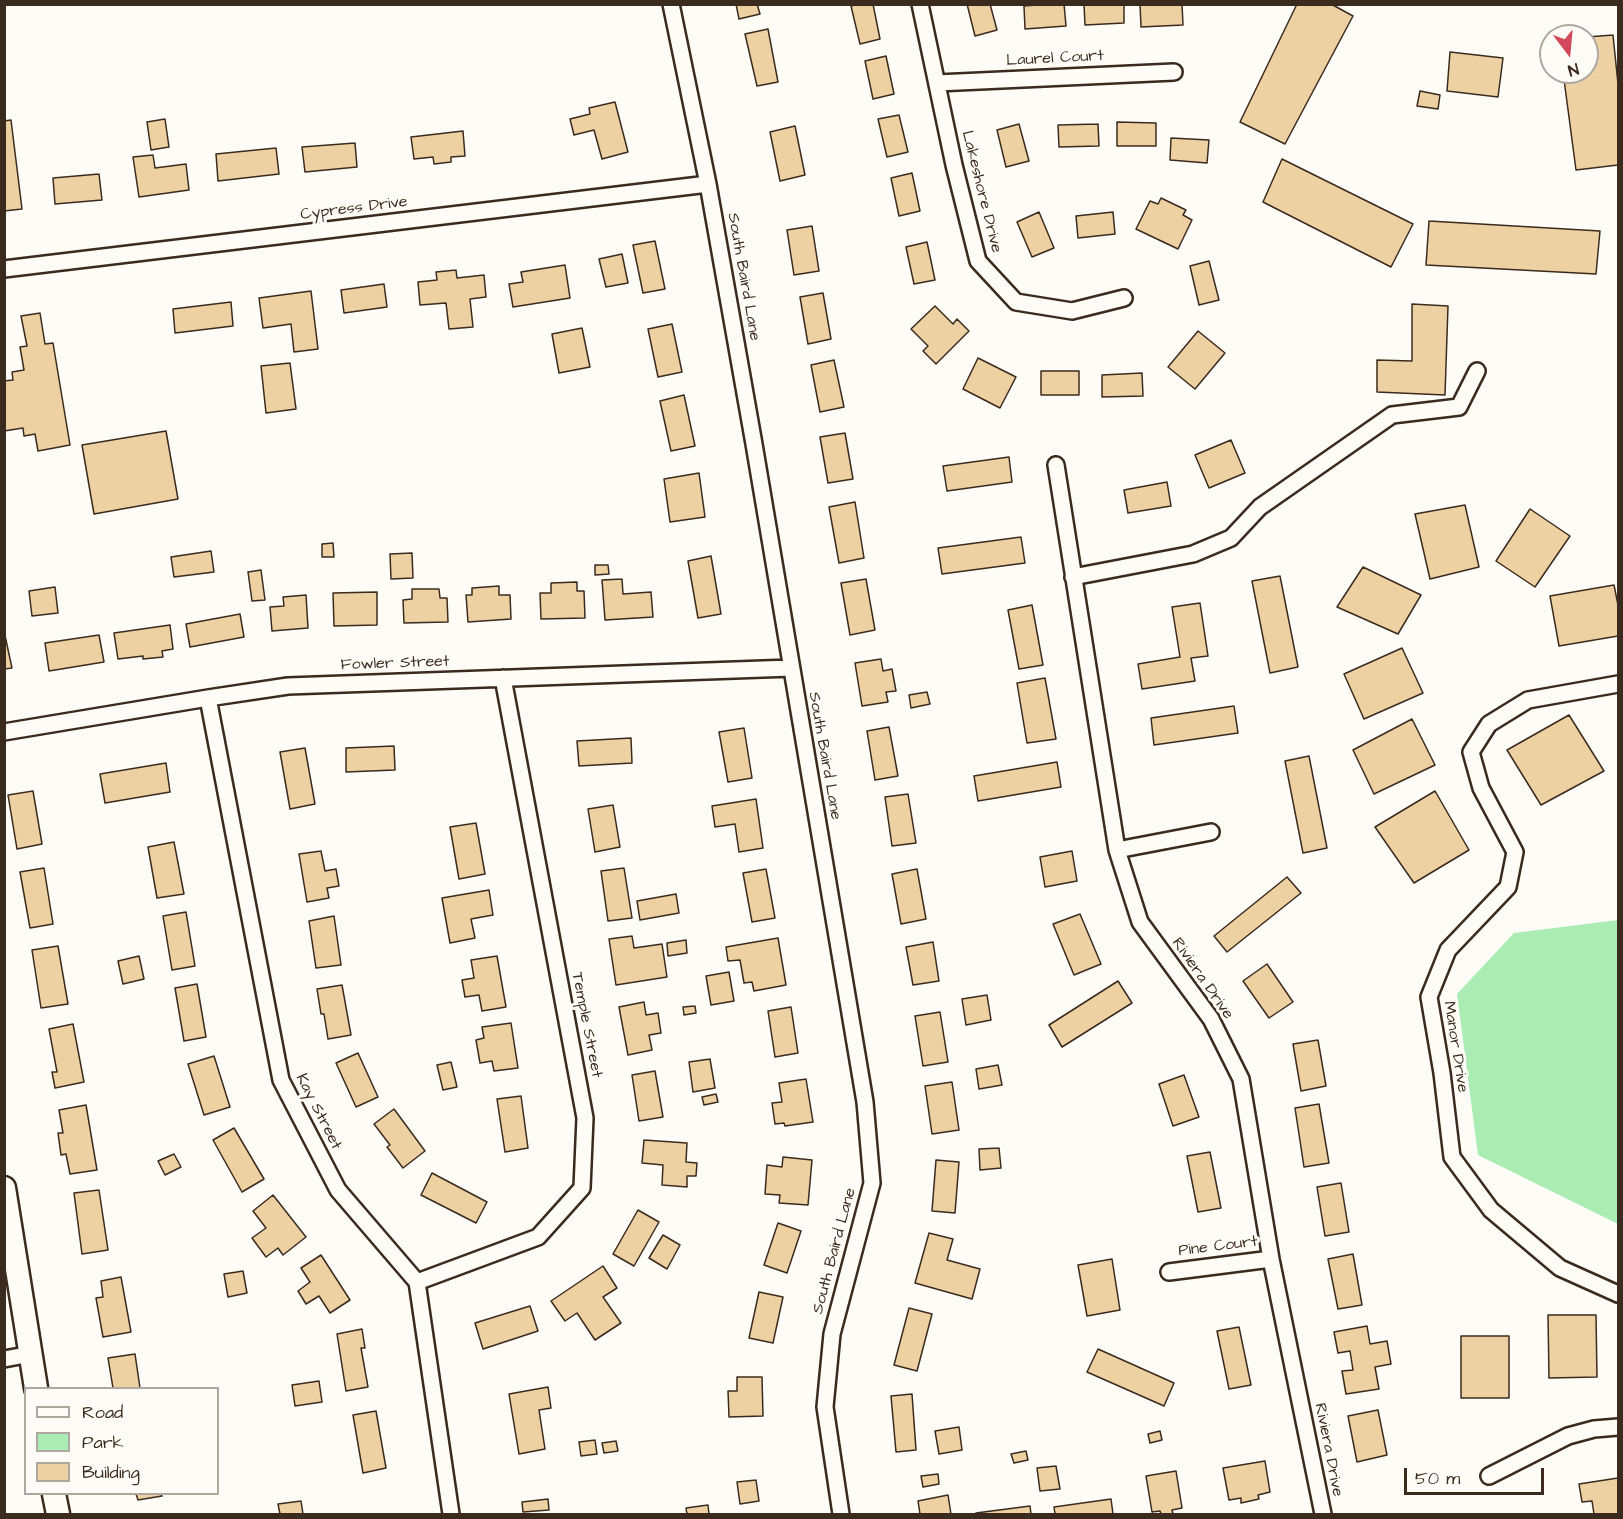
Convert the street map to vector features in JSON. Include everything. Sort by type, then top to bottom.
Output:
[{"type":"street","name":"South Baird Lane","points":[[671,4],[708,184],[754,444],[865,1102],[872,1183],[832,1334],[825,1407],[841,1515]]},
{"type":"street","name":"Lakeshore Drive","points":[[920,4],[954,165],[978,261],[1016,302],[1072,311],[1124,298]]},
{"type":"street","name":"Laurel Court","points":[[937,83],[1174,72]]},
{"type":"street","name":"Cypress Drive","points":[[4,269],[708,184]]},
{"type":"street","points":[[1073,577],[1193,554],[1231,538],[1260,507],[1392,415],[1460,407],[1477,371]]},
{"type":"street","name":"Riviera Drive","points":[[1056,465],[1118,850],[1140,922],[1211,1019],[1241,1079],[1271,1259],[1323,1515]]},
{"type":"street","name":"Fowler Street","points":[[4,732],[288,686],[791,668]]},
{"type":"street","name":"Temple Street","points":[[417,1282],[538,1237],[582,1188],[585,1118],[503,678]]},
{"type":"street","name":"Manor Drive","points":[[1618,684],[1528,700],[1489,724],[1471,752],[1481,788],[1515,852],[1508,887],[1448,950],[1429,997],[1442,1074],[1452,1157],[1491,1210],[1560,1268],[1618,1294]]},
{"type":"street","name":"Kay Street","points":[[208,698],[281,1080],[338,1190],[417,1282]]},
{"type":"street","points":[[1118,850],[1211,832]]},
{"type":"street","points":[[4,1188],[36,1387]]},
{"type":"street","name":"Pine Court","points":[[1169,1272],[1271,1259]]},
{"type":"street","points":[[417,1282],[452,1515]]},
{"type":"street","points":[[4,1359],[31,1354]]},
{"type":"street","points":[[1489,1476],[1568,1436],[1594,1429],[1618,1427]]},
{"type":"street","points":[[54,1495],[58,1515]]},
{"type":"green space","points":[[1618,920],[1618,1224],[1478,1155],[1457,994],[1514,933]]},
{"type":"building","points":[[736,4],[757,4],[760,14],[739,19]]},
{"type":"building","points":[[873,4],[880,39],[860,44],[851,6]]},
{"type":"building","points":[[967,4],[990,4],[997,30],[975,36]]},
{"type":"building","points":[[1064,4],[1066,26],[1025,29],[1024,6]]},
{"type":"building","points":[[1084,4],[1124,4],[1124,23],[1085,25]]},
{"type":"building","points":[[1140,4],[1182,4],[1183,25],[1141,27]]},
{"type":"building","points":[[1297,4],[1331,4],[1353,16],[1285,144],[1240,122]]},
{"type":"building","points":[[768,29],[778,82],[757,86],[745,34]]},
{"type":"building","points":[[1613,35],[1618,84],[1618,165],[1576,170],[1565,84],[1599,84],[1599,36]]},
{"type":"building","points":[[1450,52],[1503,58],[1498,97],[1447,91]]},
{"type":"building","points":[[886,56],[894,94],[873,99],[865,61]]},
{"type":"building","points":[[1420,91],[1440,95],[1438,109],[1417,106]]},
{"type":"building","points":[[615,102],[628,152],[602,159],[594,130],[574,135],[570,119],[590,114],[589,108]]},
{"type":"building","points":[[899,115],[908,152],[887,157],[878,119]]},
{"type":"building","points":[[165,119],[169,147],[151,150],[147,122]]},
{"type":"building","points":[[11,120],[22,209],[4,211],[4,121]]},
{"type":"building","points":[[1117,122],[1156,123],[1156,146],[1117,146]]},
{"type":"building","points":[[1019,124],[1029,161],[1006,167],[997,130]]},
{"type":"building","points":[[1098,124],[1099,146],[1059,147],[1058,125]]},
{"type":"building","points":[[795,126],[805,175],[780,181],[770,132]]},
{"type":"building","points":[[463,131],[465,156],[451,157],[451,162],[434,164],[433,157],[414,159],[411,137]]},
{"type":"building","points":[[1171,138],[1209,140],[1207,163],[1170,160]]},
{"type":"building","points":[[355,143],[357,167],[305,172],[302,147]]},
{"type":"building","points":[[276,148],[279,174],[218,181],[216,154]]},
{"type":"building","points":[[153,155],[155,168],[186,164],[189,190],[139,197],[133,157]]},
{"type":"building","points":[[1282,159],[1413,224],[1391,267],[1263,202]]},
{"type":"building","points":[[912,173],[920,211],[899,216],[891,178]]},
{"type":"building","points":[[99,174],[102,200],[55,204],[53,178]]},
{"type":"building","points":[[1161,198],[1186,210],[1183,215],[1192,220],[1178,249],[1136,229],[1150,201],[1158,204]]},
{"type":"building","points":[[1039,212],[1054,248],[1032,257],[1017,222]]},
{"type":"building","points":[[1113,212],[1115,234],[1078,238],[1076,216]]},
{"type":"building","points":[[1429,221],[1600,231],[1596,274],[1426,265]]},
{"type":"building","points":[[812,226],[819,271],[794,275],[787,230]]},
{"type":"building","points":[[655,241],[665,289],[643,293],[633,245]]},
{"type":"building","points":[[927,242],[935,280],[914,284],[906,247]]},
{"type":"building","points":[[622,254],[628,283],[606,287],[599,259]]},
{"type":"building","points":[[1209,261],[1219,300],[1199,305],[1190,266]]},
{"type":"building","points":[[565,265],[570,298],[513,307],[509,284],[523,282],[521,272]]},
{"type":"building","points":[[456,270],[457,278],[484,275],[486,297],[470,299],[473,327],[449,329],[446,303],[420,305],[418,282],[437,280],[436,272]]},
{"type":"building","points":[[384,284],[387,307],[344,313],[341,290]]},
{"type":"building","points":[[311,291],[318,349],[294,352],[291,324],[263,328],[259,298]]},
{"type":"building","points":[[823,293],[831,339],[808,344],[800,297]]},
{"type":"building","points":[[231,302],[233,326],[175,333],[173,309]]},
{"type":"building","points":[[1412,304],[1448,306],[1445,395],[1377,392],[1377,360],[1412,361]]},
{"type":"building","points":[[935,306],[953,324],[957,319],[969,331],[936,364],[923,351],[928,346],[911,329]]},
{"type":"building","points":[[40,313],[45,344],[53,343],[70,445],[38,451],[35,434],[24,436],[23,428],[4,431],[4,381],[13,380],[12,372],[24,370],[20,347],[27,346],[21,316]]},
{"type":"building","points":[[672,324],[682,372],[658,377],[648,329]]},
{"type":"building","points":[[582,328],[590,367],[559,373],[552,334]]},
{"type":"building","points":[[1198,331],[1225,353],[1195,389],[1168,367]]},
{"type":"building","points":[[978,358],[1016,377],[1000,408],[963,389]]},
{"type":"building","points":[[834,360],[844,407],[820,412],[811,365]]},
{"type":"building","points":[[290,363],[296,409],[266,413],[261,366]]},
{"type":"building","points":[[1041,371],[1079,371],[1079,395],[1041,395]]},
{"type":"building","points":[[1142,373],[1143,396],[1102,397],[1102,375]]},
{"type":"building","points":[[684,395],[695,446],[671,451],[660,401]]},
{"type":"building","points":[[166,431],[178,499],[94,514],[82,445]]},
{"type":"building","points":[[845,433],[853,479],[828,483],[820,437]]},
{"type":"building","points":[[1231,440],[1245,473],[1209,488],[1195,455]]},
{"type":"building","points":[[1009,457],[1012,482],[947,491],[943,466]]},
{"type":"building","points":[[699,473],[705,517],[670,522],[664,479]]},
{"type":"building","points":[[1167,482],[1171,506],[1128,513],[1124,490]]},
{"type":"building","points":[[855,502],[864,558],[839,563],[829,507]]},
{"type":"building","points":[[1465,505],[1479,567],[1430,579],[1415,514]]},
{"type":"building","points":[[1530,509],[1570,536],[1535,587],[1496,561]]},
{"type":"building","points":[[1021,537],[1025,563],[942,574],[938,548]]},
{"type":"building","points":[[333,543],[334,557],[322,557],[322,544]]},
{"type":"building","points":[[211,551],[214,572],[174,577],[171,557]]},
{"type":"building","points":[[412,553],[413,578],[391,579],[390,554]]},
{"type":"building","points":[[711,556],[721,614],[698,618],[688,561]]},
{"type":"building","points":[[595,565],[608,565],[609,574],[595,575]]},
{"type":"building","points":[[1363,567],[1421,595],[1398,634],[1337,607]]},
{"type":"building","points":[[261,570],[265,600],[252,601],[248,572]]},
{"type":"building","points":[[1280,576],[1298,667],[1270,673],[1252,581]]},
{"type":"building","points":[[622,579],[623,594],[651,592],[653,617],[605,620],[602,580]]},
{"type":"building","points":[[866,579],[875,630],[850,635],[841,583]]},
{"type":"building","points":[[577,582],[577,591],[584,591],[585,618],[541,619],[540,593],[551,593],[551,583]]},
{"type":"building","points":[[1614,585],[1618,605],[1618,636],[1559,646],[1550,596]]},
{"type":"building","points":[[499,586],[499,595],[510,595],[511,619],[468,622],[466,595],[472,595],[472,588]]},
{"type":"building","points":[[55,587],[58,613],[32,616],[29,591]]},
{"type":"building","points":[[412,589],[439,589],[440,598],[447,598],[448,622],[404,623],[403,600],[412,599]]},
{"type":"building","points":[[377,592],[377,625],[334,626],[333,593]]},
{"type":"building","points":[[306,595],[308,628],[272,631],[270,607],[284,606],[283,597]]},
{"type":"building","points":[[1200,603],[1208,656],[1191,658],[1195,681],[1142,689],[1138,664],[1180,657],[1172,607]]},
{"type":"building","points":[[1032,605],[1043,665],[1019,669],[1008,610]]},
{"type":"building","points":[[240,614],[244,637],[190,647],[186,624]]},
{"type":"building","points":[[170,625],[173,649],[162,651],[163,657],[143,659],[143,656],[118,659],[114,633]]},
{"type":"building","points":[[4,631],[12,668],[4,669]]},
{"type":"building","points":[[99,635],[104,662],[49,671],[45,643]]},
{"type":"building","points":[[1402,648],[1423,693],[1364,719],[1344,674]]},
{"type":"building","points":[[881,659],[883,671],[892,669],[896,691],[886,692],[888,702],[862,706],[855,663]]},
{"type":"building","points":[[1045,678],[1056,739],[1027,743],[1017,683]]},
{"type":"building","points":[[927,692],[930,704],[911,708],[909,695]]},
{"type":"building","points":[[1234,706],[1238,733],[1154,745],[1151,718]]},
{"type":"building","points":[[1569,715],[1604,771],[1541,805],[1507,750]]},
{"type":"building","points":[[1412,719],[1435,765],[1374,794],[1353,750]]},
{"type":"building","points":[[889,727],[898,776],[875,780],[867,731]]},
{"type":"building","points":[[744,728],[752,778],[728,782],[719,732]]},
{"type":"building","points":[[631,738],[632,763],[579,766],[577,741]]},
{"type":"building","points":[[394,746],[395,770],[346,772],[346,748]]},
{"type":"building","points":[[305,748],[315,804],[290,809],[280,752]]},
{"type":"building","points":[[1309,756],[1327,848],[1303,853],[1285,761]]},
{"type":"building","points":[[1057,762],[1061,787],[978,801],[974,776]]},
{"type":"building","points":[[166,763],[170,792],[105,803],[100,774]]},
{"type":"building","points":[[33,791],[42,844],[17,849],[8,795]]},
{"type":"building","points":[[1435,791],[1469,850],[1414,883],[1375,827]]},
{"type":"building","points":[[908,794],[916,843],[892,846],[885,797]]},
{"type":"building","points":[[756,799],[763,848],[739,852],[735,824],[715,827],[712,806]]},
{"type":"building","points":[[613,805],[620,847],[595,852],[588,809]]},
{"type":"building","points":[[476,823],[485,874],[459,879],[450,827]]},
{"type":"building","points":[[174,842],[184,894],[157,898],[148,847]]},
{"type":"building","points":[[321,851],[325,871],[336,869],[339,886],[327,888],[329,898],[307,902],[299,854]]},
{"type":"building","points":[[1072,851],[1077,881],[1045,887],[1040,857]]},
{"type":"building","points":[[44,868],[53,924],[30,928],[20,872]]},
{"type":"building","points":[[624,868],[632,918],[608,921],[601,871]]},
{"type":"building","points":[[766,869],[775,918],[752,922],[743,873]]},
{"type":"building","points":[[917,869],[926,919],[901,924],[892,874]]},
{"type":"building","points":[[1287,877],[1301,893],[1227,952],[1214,936]]},
{"type":"building","points":[[489,890],[493,915],[471,919],[475,938],[450,943],[442,898]]},
{"type":"building","points":[[676,894],[679,913],[640,920],[637,901]]},
{"type":"building","points":[[186,912],[195,966],[172,970],[163,916]]},
{"type":"building","points":[[1080,914],[1101,964],[1074,975],[1053,924]]},
{"type":"building","points":[[334,916],[341,965],[316,968],[309,921]]},
{"type":"building","points":[[632,936],[634,948],[662,944],[667,977],[616,985],[609,939]]},
{"type":"building","points":[[778,938],[786,985],[754,991],[752,982],[744,983],[740,960],[728,961],[726,947]]},
{"type":"building","points":[[686,940],[687,953],[668,956],[667,943]]},
{"type":"building","points":[[933,942],[939,981],[913,985],[906,947]]},
{"type":"building","points":[[58,946],[68,1004],[41,1008],[32,950]]},
{"type":"building","points":[[139,956],[144,979],[123,984],[118,961]]},
{"type":"building","points":[[497,956],[506,1007],[482,1011],[479,995],[465,997],[462,980],[474,978],[471,960]]},
{"type":"building","points":[[1267,964],[1293,1002],[1269,1018],[1243,981]]},
{"type":"building","points":[[729,972],[734,1001],[711,1005],[706,976]]},
{"type":"building","points":[[1118,981],[1132,1003],[1062,1047],[1049,1025]]},
{"type":"building","points":[[197,984],[206,1037],[184,1041],[175,988]]},
{"type":"building","points":[[342,985],[351,1035],[328,1039],[317,989]]},
{"type":"building","points":[[987,995],[991,1020],[966,1025],[962,999]]},
{"type":"building","points":[[644,1002],[646,1015],[658,1013],[661,1033],[649,1035],[652,1050],[628,1055],[619,1007]]},
{"type":"building","points":[[695,1006],[696,1013],[684,1015],[683,1007]]},
{"type":"building","points":[[791,1007],[798,1053],[775,1057],[768,1011]]},
{"type":"building","points":[[940,1012],[948,1062],[923,1066],[915,1016]]},
{"type":"building","points":[[511,1023],[518,1068],[494,1071],[492,1061],[480,1063],[476,1040],[484,1038],[482,1027]]},
{"type":"building","points":[[73,1024],[84,1082],[55,1088],[52,1072],[57,1072],[49,1029]]},
{"type":"building","points":[[1318,1040],[1326,1086],[1301,1091],[1293,1044]]},
{"type":"building","points":[[358,1053],[378,1097],[356,1107],[336,1063]]},
{"type":"building","points":[[214,1056],[230,1107],[204,1115],[188,1064]]},
{"type":"building","points":[[710,1059],[715,1088],[693,1092],[689,1062]]},
{"type":"building","points":[[451,1062],[457,1087],[443,1090],[437,1065]]},
{"type":"building","points":[[998,1065],[1002,1085],[979,1089],[976,1069]]},
{"type":"building","points":[[655,1071],[663,1117],[639,1121],[632,1075]]},
{"type":"building","points":[[1184,1075],[1199,1117],[1173,1126],[1159,1084]]},
{"type":"building","points":[[806,1079],[813,1122],[785,1126],[784,1123],[775,1124],[772,1103],[782,1102],[779,1083]]},
{"type":"building","points":[[952,1082],[959,1130],[932,1134],[925,1086]]},
{"type":"building","points":[[716,1094],[718,1102],[704,1105],[702,1097]]},
{"type":"building","points":[[521,1096],[528,1148],[505,1152],[497,1099]]},
{"type":"building","points":[[1319,1104],[1329,1163],[1304,1167],[1295,1108]]},
{"type":"building","points":[[86,1105],[97,1170],[70,1174],[66,1154],[61,1155],[58,1133],[63,1133],[59,1110]]},
{"type":"building","points":[[394,1109],[425,1151],[403,1168],[387,1147],[390,1145],[374,1124]]},
{"type":"building","points":[[234,1128],[264,1179],[242,1192],[213,1140]]},
{"type":"building","points":[[644,1140],[687,1143],[686,1162],[697,1163],[696,1176],[687,1176],[687,1187],[662,1185],[663,1165],[642,1163]]},
{"type":"building","points":[[999,1148],[1001,1168],[980,1170],[979,1149]]},
{"type":"building","points":[[1210,1152],[1221,1208],[1198,1212],[1187,1156]]},
{"type":"building","points":[[174,1154],[181,1167],[165,1175],[158,1161]]},
{"type":"building","points":[[783,1157],[812,1160],[808,1205],[779,1203],[780,1195],[765,1194],[767,1165],[782,1167]]},
{"type":"building","points":[[936,1160],[959,1162],[955,1213],[932,1211]]},
{"type":"building","points":[[432,1173],[487,1202],[476,1223],[421,1195]]},
{"type":"building","points":[[1341,1183],[1349,1232],[1325,1236],[1317,1187]]},
{"type":"building","points":[[99,1190],[108,1250],[82,1254],[74,1193]]},
{"type":"building","points":[[273,1195],[306,1237],[283,1255],[278,1248],[266,1257],[252,1238],[266,1228],[253,1211]]},
{"type":"building","points":[[638,1210],[659,1222],[634,1266],[613,1254]]},
{"type":"building","points":[[778,1223],[801,1231],[787,1273],[764,1265]]},
{"type":"building","points":[[929,1233],[953,1239],[947,1260],[980,1269],[972,1299],[915,1283]]},
{"type":"building","points":[[663,1235],[680,1245],[667,1269],[649,1258]]},
{"type":"building","points":[[1353,1254],[1362,1305],[1338,1309],[1328,1259]]},
{"type":"building","points":[[321,1255],[350,1300],[330,1313],[319,1296],[306,1304],[298,1291],[310,1282],[301,1268]]},
{"type":"building","points":[[1112,1259],[1120,1310],[1087,1316],[1078,1265]]},
{"type":"building","points":[[603,1266],[617,1288],[603,1297],[621,1323],[595,1340],[577,1313],[565,1321],[551,1301]]},
{"type":"building","points":[[243,1271],[247,1293],[228,1297],[224,1274]]},
{"type":"building","points":[[121,1277],[131,1332],[103,1337],[96,1298],[103,1297],[101,1281]]},
{"type":"building","points":[[759,1292],[783,1297],[773,1343],[749,1338]]},
{"type":"building","points":[[530,1306],[538,1331],[483,1349],[475,1323]]},
{"type":"building","points":[[909,1308],[932,1314],[917,1371],[894,1365]]},
{"type":"building","points":[[1548,1315],[1596,1315],[1597,1377],[1549,1378]]},
{"type":"building","points":[[1367,1326],[1370,1344],[1387,1341],[1391,1364],[1375,1367],[1379,1389],[1346,1394],[1342,1371],[1353,1370],[1350,1351],[1338,1353],[1334,1332]]},
{"type":"building","points":[[1239,1327],[1251,1385],[1229,1389],[1217,1331]]},
{"type":"building","points":[[362,1329],[365,1348],[361,1348],[368,1387],[346,1391],[337,1334]]},
{"type":"building","points":[[1461,1336],[1509,1336],[1509,1398],[1461,1398]]},
{"type":"building","points":[[1098,1349],[1174,1383],[1164,1406],[1087,1372]]},
{"type":"building","points":[[135,1354],[140,1387],[113,1387],[108,1358]]},
{"type":"building","points":[[737,1377],[762,1377],[763,1416],[729,1417],[728,1391],[737,1391]]},
{"type":"building","points":[[319,1381],[322,1402],[295,1406],[292,1385]]},
{"type":"building","points":[[548,1387],[551,1408],[539,1410],[545,1449],[519,1454],[509,1394]]},
{"type":"building","points":[[912,1394],[916,1450],[896,1452],[891,1396]]},
{"type":"building","points":[[1378,1410],[1387,1455],[1357,1462],[1348,1416]]},
{"type":"building","points":[[376,1411],[386,1468],[363,1473],[353,1415]]},
{"type":"building","points":[[959,1427],[962,1450],[939,1454],[935,1431]]},
{"type":"building","points":[[1160,1431],[1162,1440],[1150,1443],[1148,1434]]},
{"type":"building","points":[[595,1440],[597,1454],[581,1456],[579,1442]]},
{"type":"building","points":[[616,1441],[618,1451],[604,1453],[602,1443]]},
{"type":"building","points":[[1026,1451],[1028,1460],[1014,1463],[1011,1454]]},
{"type":"building","points":[[1265,1461],[1270,1492],[1258,1495],[1259,1499],[1241,1503],[1241,1498],[1229,1500],[1223,1468]]},
{"type":"building","points":[[1056,1466],[1060,1489],[1040,1491],[1037,1468]]},
{"type":"building","points":[[1176,1471],[1182,1508],[1172,1510],[1173,1514],[1152,1512],[1146,1476]]},
{"type":"building","points":[[938,1474],[939,1484],[923,1487],[921,1476]]},
{"type":"building","points":[[1618,1478],[1618,1514],[1594,1514],[1592,1501],[1582,1502],[1579,1484]]},
{"type":"building","points":[[756,1480],[759,1501],[740,1504],[737,1482]]},
{"type":"building","points":[[136,1495],[162,1496],[138,1500]]},
{"type":"building","points":[[948,1495],[951,1514],[920,1514],[918,1501]]},
{"type":"building","points":[[548,1499],[549,1510],[523,1512],[522,1502]]},
{"type":"building","points":[[1111,1499],[1113,1514],[1055,1514],[1054,1507]]},
{"type":"building","points":[[301,1501],[303,1514],[280,1514],[278,1504]]},
{"type":"building","points":[[708,1505],[709,1514],[687,1514],[686,1508]]},
{"type":"building","points":[[1030,1506],[1031,1514],[976,1514],[976,1513]]}]
